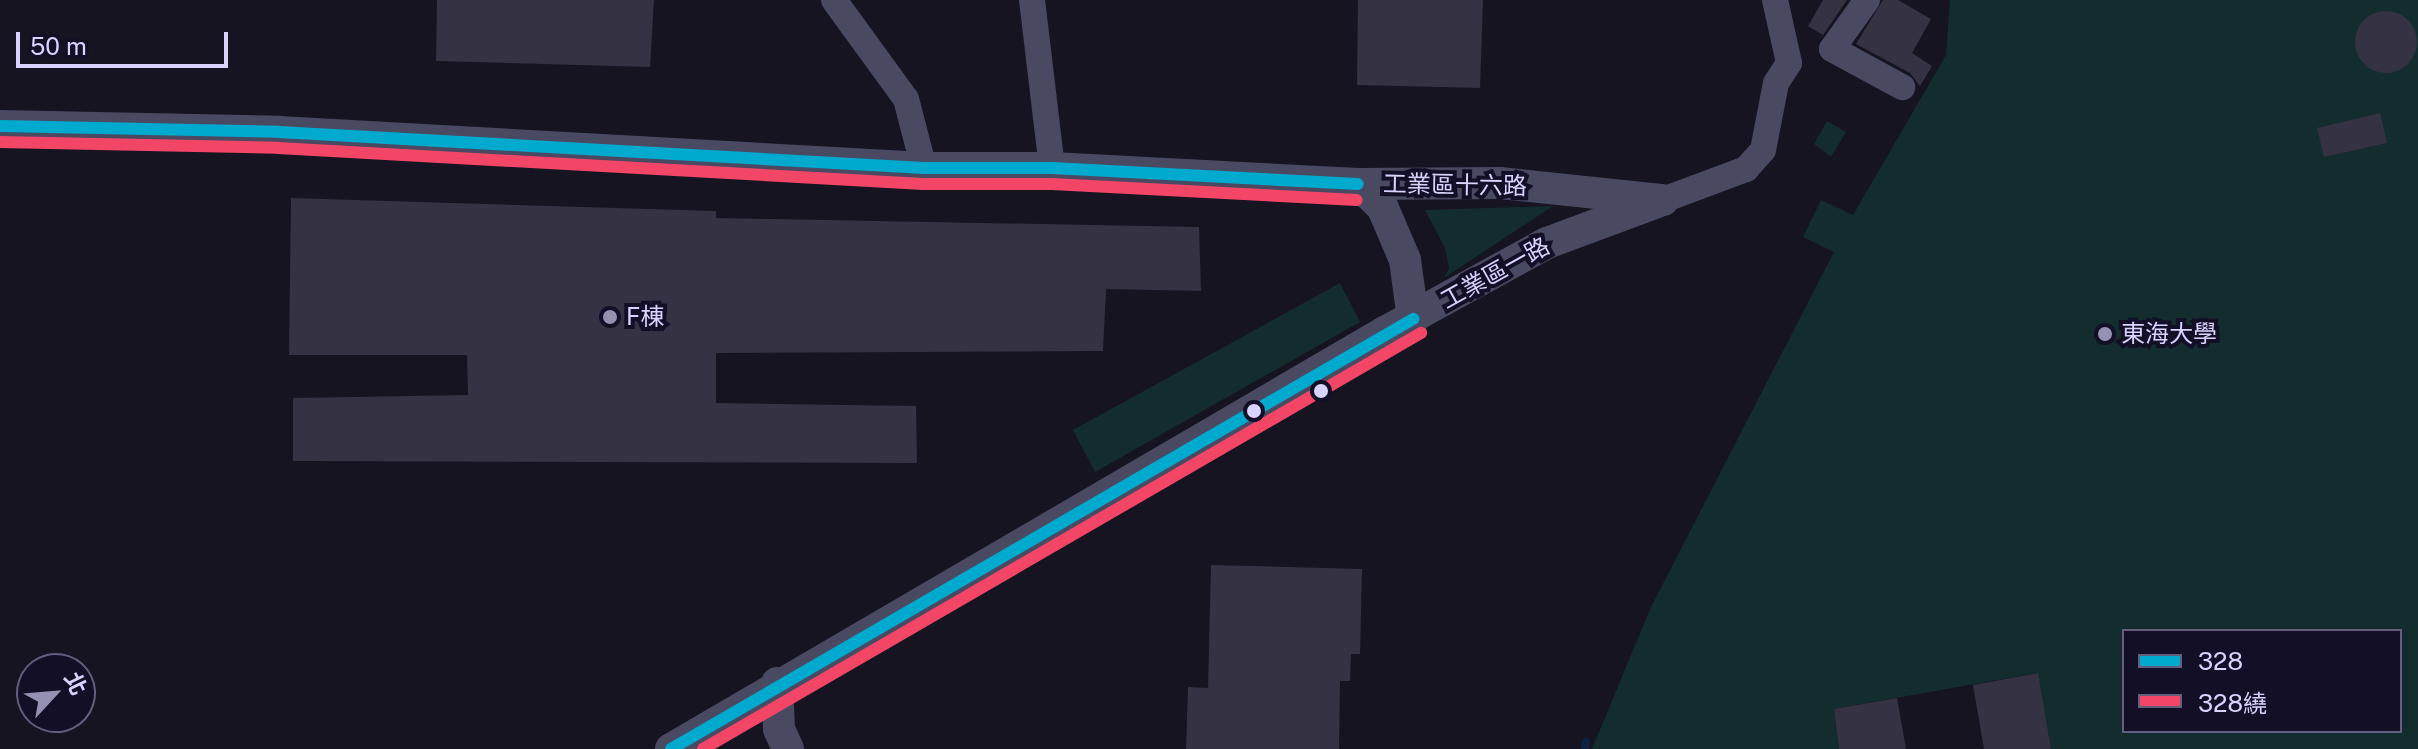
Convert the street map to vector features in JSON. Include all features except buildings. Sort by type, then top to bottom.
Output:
[{"type":"street","points":[[834,0],[906,99],[924,168]]},
{"type":"street","points":[[1032,0],[1052,168]]},
{"type":"street","points":[[1775,0],[1789,63]]},
{"type":"street","points":[[1663,200],[1746,169],[1763,150],[1776,83],[1789,63],[1832,49],[1867,0]]},
{"type":"street","points":[[1832,49],[1902,87]]},
{"type":"street","name":"工業區十六路","points":[[0,126],[279,132],[924,168],[1052,168],[1358,184],[1500,183],[1663,200]]},
{"type":"street","points":[[1358,184],[1382,206],[1405,260],[1413,319]]},
{"type":"street","name":"工業區一路","points":[[671,749],[777,683],[1547,243],[1663,200]]},
{"type":"street","points":[[777,683],[779,729],[788,749]]},
{"type":"green space","name":"東海大學","points":[[1950,0],[2418,0],[2418,749],[2051,749],[2037,673],[1834,709],[1839,749],[1592,749],[1651,607],[1834,252],[1803,237],[1821,200],[1853,215],[1946,55]]},
{"type":"green space","points":[[1827,121],[1846,132],[1831,157],[1814,144]]},
{"type":"green space","points":[[1553,206],[1444,278],[1449,268],[1445,248],[1425,210]]},
{"type":"green space","points":[[1340,283],[1360,322],[1095,472],[1073,430]]},
{"type":"waterway","points":[[1585,749],[1586,742]]},
{"type":"transit line","name":"328","points":[[0,126],[279,132],[924,168],[1052,168],[1358,184]]},
{"type":"transit line","name":"328繞","points":[[0,142],[278,148],[923,184],[1052,184],[1357,200]]},
{"type":"transit line","name":"328","points":[[671,749],[1413,319]]},
{"type":"transit line","name":"328繞","points":[[703,749],[1421,333]]},
{"type":"place","name":"F棟","points":[[610,317]]},
{"type":"place","name":"東海大學","points":[[2105,334]]}]
